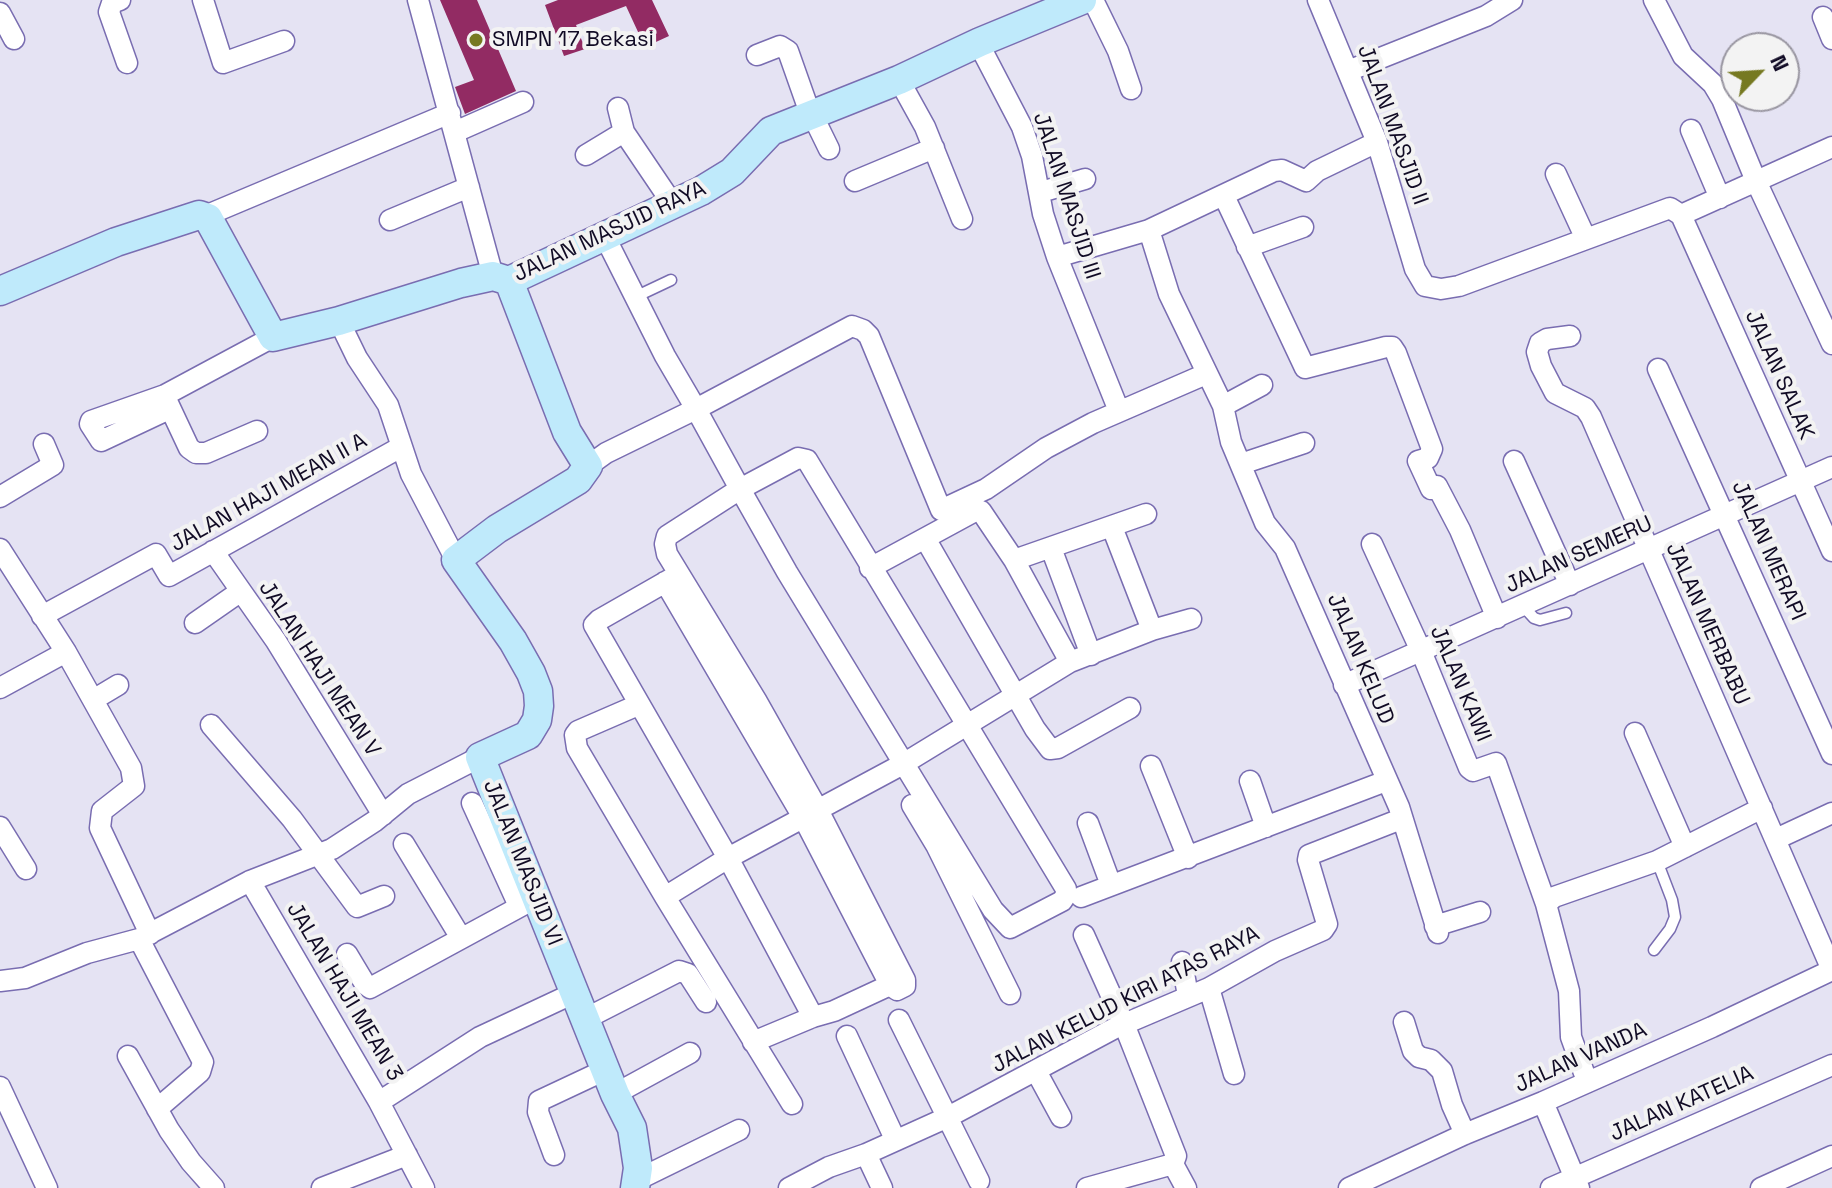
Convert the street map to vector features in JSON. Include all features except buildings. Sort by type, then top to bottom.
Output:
[{"type":"street","points":[[120,0],[112,3],[109,12],[127,63]]},
{"type":"street","points":[[203,0],[223,63],[284,41]]},
{"type":"street","points":[[418,0],[469,187],[501,279],[567,432],[588,466]]},
{"type":"street","name":"JALAN MASJID RAYA","points":[[273,337],[339,321],[461,283],[501,279],[605,237],[674,206],[732,172],[771,131],[899,80],[1082,0]]},
{"type":"street","points":[[1093,0],[1118,51],[1131,89]]},
{"type":"street","name":"JALAN MASJID II","points":[[1318,0],[1377,142],[1415,269],[1425,286],[1441,289],[1459,286],[1586,239]]},
{"type":"street","points":[[1348,71],[1486,16],[1512,0]]},
{"type":"street","points":[[1654,0],[1683,56],[1713,84],[1722,99],[1756,181],[1832,344]]},
{"type":"street","points":[[0,13],[14,39]]},
{"type":"street","points":[[1823,17],[1832,39]]},
{"type":"street","name":"JALAN MASJID III","points":[[980,42],[1022,127],[1057,257],[1119,411]]},
{"type":"street","points":[[757,55],[780,46],[788,51],[806,102],[829,149]]},
{"type":"street","points":[[899,80],[934,148],[962,219]]},
{"type":"street","points":[[0,291],[116,242],[192,216],[205,216],[452,122],[523,102]]},
{"type":"street","points":[[618,108],[624,132],[674,206]]},
{"type":"street","points":[[1691,130],[1720,198]]},
{"type":"street","points":[[586,155],[624,132]]},
{"type":"street","points":[[1057,257],[1149,230],[1277,170],[1306,181],[1329,165],[1377,142]]},
{"type":"street","points":[[1556,174],[1586,239],[1670,208],[1682,216],[1832,147]]},
{"type":"street","points":[[855,181],[934,148]]},
{"type":"street","points":[[1041,192],[1085,179]]},
{"type":"street","points":[[390,220],[469,187]]},
{"type":"street","points":[[1224,196],[1305,368],[1386,347],[1392,347],[1396,353],[1432,449],[1428,458],[1418,461],[1431,489],[1437,486],[1460,530],[1497,618]]},
{"type":"street","points":[[205,216],[273,337],[167,402],[189,448],[196,453],[206,453],[257,431]]},
{"type":"street","name":"JALAN SALAK","points":[[1682,216],[1832,551]]},
{"type":"street","points":[[1247,247],[1303,227]]},
{"type":"street","points":[[1149,230],[1169,294],[1223,406],[1231,442],[1241,464],[1304,443]]},
{"type":"street","points":[[605,237],[633,298],[897,768],[1010,994]]},
{"type":"street","name":"JALAN MASJID VI","points":[[339,321],[357,358],[388,405],[424,503],[456,560],[513,641],[538,691],[537,720],[528,735],[480,757],[528,902],[618,1083],[632,1128],[636,1184]]},
{"type":"street","points":[[456,560],[497,529],[578,480],[588,466],[606,453],[852,326],[858,326],[869,336],[941,510],[986,489],[1046,448],[1119,411],[1206,374]]},
{"type":"street","name":"JALAN MERBABU","points":[[1570,336],[1540,343],[1537,352],[1541,366],[1555,393],[1585,408],[1591,417],[1832,970]]},
{"type":"street","name":"JALAN MERAPI","points":[[1658,369],[1832,754]]},
{"type":"street","points":[[1223,406],[1262,385]]},
{"type":"street","points":[[0,497],[53,465],[44,444]]},
{"type":"street","name":"JALAN HAJI MEAN II A","points":[[42,616],[156,554],[169,576],[401,447]]},
{"type":"street","points":[[753,1042],[834,1011],[890,985],[811,814],[673,577],[667,554],[667,536],[740,489],[798,458],[807,460],[1066,889],[1062,901],[1015,926],[1010,928],[1005,925],[897,768]]},
{"type":"street","points":[[1514,461],[1570,585]]},
{"type":"street","name":"JALAN KELUD","points":[[1241,464],[1265,523],[1285,548],[1399,807],[1437,929],[1480,912]]},
{"type":"street","name":"JALAN SEMERU","points":[[1344,685],[1832,467]]},
{"type":"street","points":[[870,568],[977,510],[981,511],[1014,560],[1070,662]]},
{"type":"street","points":[[1014,560],[1146,514]]},
{"type":"street","points":[[1112,527],[1152,630]]},
{"type":"street","points":[[926,540],[1043,741],[1053,749],[1130,708]]},
{"type":"street","name":"JALAN KAWI","points":[[1372,544],[1421,651],[1469,768],[1473,771],[1496,763],[1546,904]]},
{"type":"street","points":[[1051,548],[1091,655]]},
{"type":"street","name":"JALAN HAJI MEAN V","points":[[213,551],[276,641],[383,815]]},
{"type":"street","points":[[1,554],[66,652],[131,768],[134,786],[102,811],[100,828],[144,937],[203,1062],[200,1072],[157,1109]]},
{"type":"street","points":[[673,577],[594,625],[728,858],[813,1017]]},
{"type":"street","points":[[195,623],[241,591]]},
{"type":"street","points":[[665,897],[728,858],[897,768],[1070,662],[1152,630],[1191,619]]},
{"type":"street","points":[[0,688],[66,652]]},
{"type":"street","points":[[93,700],[118,685]]},
{"type":"street","points":[[638,705],[578,731],[575,742],[665,897],[792,1104]]},
{"type":"street","points":[[211,725],[292,819],[357,907],[384,896]]},
{"type":"street","points":[[1635,733],[1685,847]]},
{"type":"street","points":[[0,981],[25,978],[87,953],[144,937],[250,881],[317,855],[350,838],[408,794],[480,757]]},
{"type":"street","points":[[1151,766],[1188,858]]},
{"type":"street","points":[[1250,781],[1266,827]]},
{"type":"street","points":[[1081,897],[1386,781]]},
{"type":"street","points":[[347,954],[370,988],[528,902],[472,803]]},
{"type":"street","points":[[1587,1081],[1571,1037],[1569,991],[1546,904],[1554,897],[1657,861],[1762,808]]},
{"type":"street","points":[[1776,839],[1832,813]]},
{"type":"street","name":"JALAN KELUD KIRI ATAS RAYA","points":[[791,1188],[829,1167],[948,1117],[1124,1024],[1209,988],[1275,951],[1327,928],[1309,855],[1401,819]]},
{"type":"street","points":[[1088,823],[1111,885]]},
{"type":"street","points":[[0,827],[26,869]]},
{"type":"street","points":[[404,844],[461,938]]},
{"type":"street","name":"JALAN HAJI MEAN 3","points":[[250,881],[379,1102],[480,1037],[679,971],[688,974],[706,1002]]},
{"type":"street","points":[[1084,935],[1124,1024],[1176,1156],[1173,1164],[1186,1188]]},
{"type":"street","points":[[1182,962],[1188,996]]},
{"type":"street","name":"JALAN VANDA","points":[[1349,1188],[1832,970]]},
{"type":"street","points":[[1209,988],[1234,1074]]},
{"type":"street","points":[[899,1020],[979,1181]]},
{"type":"street","points":[[1404,1022],[1413,1051],[1419,1057],[1431,1060],[1442,1071],[1465,1134]]},
{"type":"street","points":[[847,1036],[895,1139]]},
{"type":"street","points":[[554,1155],[538,1112],[539,1101],[618,1083],[690,1053]]},
{"type":"street","points":[[128,1056],[191,1162],[214,1188]]},
{"type":"street","name":"JALAN KATELIA","points":[[1551,1188],[1577,1183],[1832,1065]]},
{"type":"street","points":[[1036,1071],[1061,1117]]},
{"type":"street","points":[[0,1087],[47,1188]]},
{"type":"street","points":[[379,1102],[424,1188]]},
{"type":"street","points":[[1543,1102],[1577,1183]]},
{"type":"street","points":[[636,1184],[739,1130]]},
{"type":"street","points":[[866,1154],[882,1188]]},
{"type":"street","points":[[322,1188],[407,1155]]},
{"type":"street","points":[[1761,1188],[1785,1183],[1832,1156]]},
{"type":"street","points":[[1087,1188],[1173,1164]]},
{"type":"lane","points":[[633,298],[671,280]]},
{"type":"lane","points":[[1523,606],[1540,620],[1566,613]]},
{"type":"lane","points":[[1654,950],[1675,917],[1657,861]]},
{"type":"place","name":"SMPN 17 Bekasi","points":[[476,40]]}]
